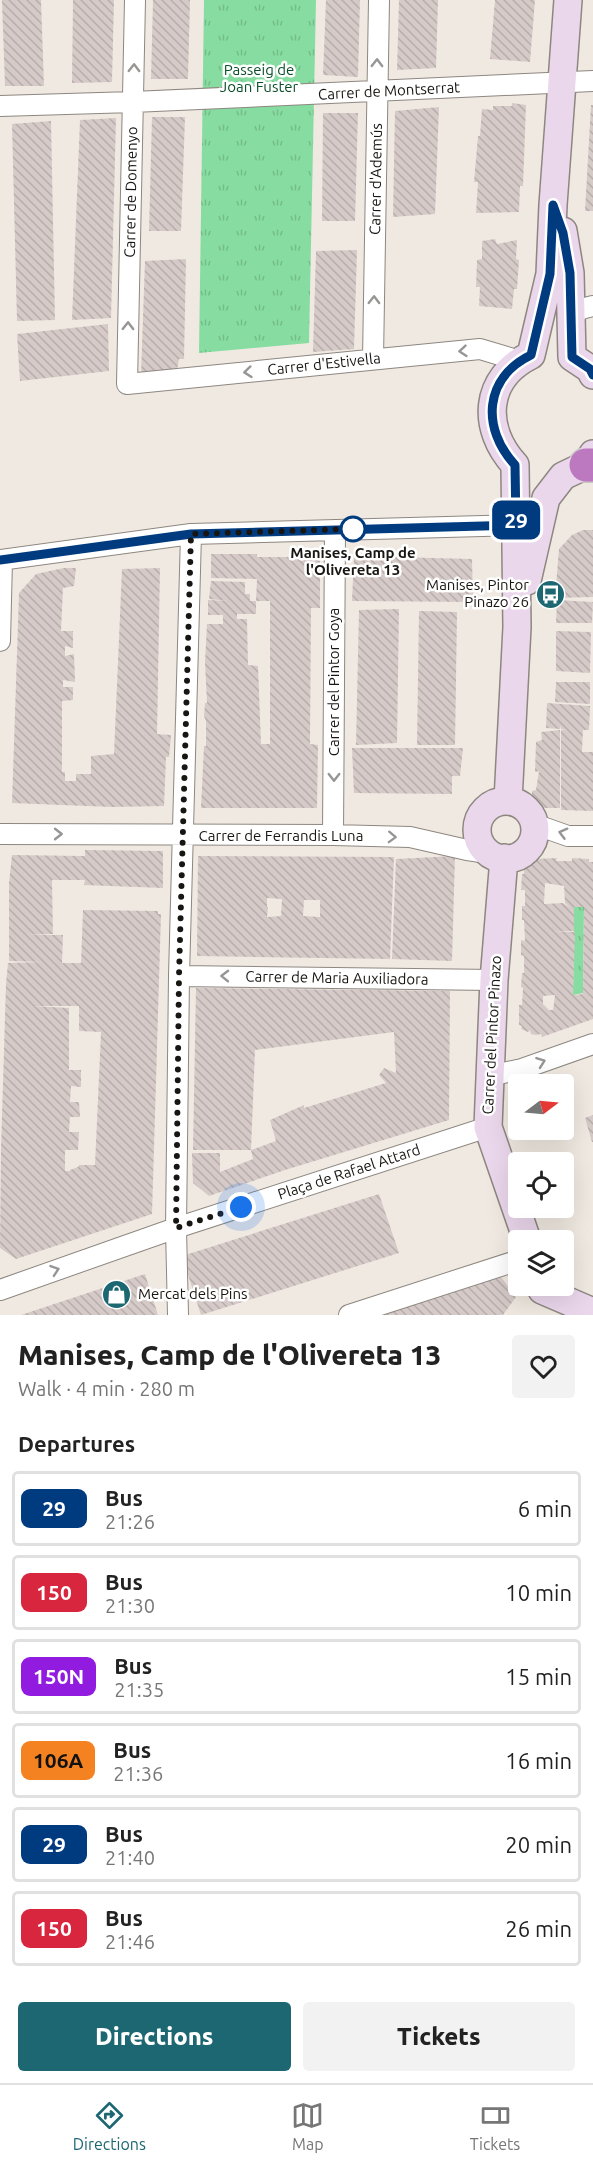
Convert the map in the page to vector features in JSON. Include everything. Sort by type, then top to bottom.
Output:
[{"type":"street","name":"Carrer de Domenyo","points":[[127,384],[135,0]]},
{"type":"street","name":"Carrer d'Ademús","points":[[373,359],[379,0]]},
{"type":"street","points":[[508,801],[517,627],[515,465],[503,452],[493,426],[494,396],[505,373],[526,358],[550,274],[568,0]]},
{"type":"street","name":"Carrer de Montserrat","points":[[0,106],[593,81]]},
{"type":"street","points":[[553,205],[563,233],[570,273],[581,312],[572,357],[590,369],[593,375]]},
{"type":"street","name":"Carrer d'Estivella","points":[[127,384],[480,349],[526,358]]},
{"type":"street","points":[[517,627],[546,498],[584,465]]},
{"type":"street","points":[[0,640],[1,560],[191,534],[516,525]]},
{"type":"street","name":"Carrer del Pintor Goya","points":[[333,835],[335,530]]},
{"type":"street","points":[[178,1315],[176,1228],[179,976],[191,534]]},
{"type":"street","points":[[508,801],[523,807],[530,814],[534,824],[533,840],[528,849],[514,857],[496,856],[478,839],[477,828],[480,817],[492,804],[508,801]]},
{"type":"street","points":[[534,824],[568,836],[593,836]]},
{"type":"street","name":"Carrer de Ferrandis Luna","points":[[0,834],[410,837],[496,856]]},
{"type":"street","name":"Carrer del Pintor Pinazo","points":[[496,856],[488,1127],[524,1230]]},
{"type":"street","name":"Carrer de Maria Auxiliadora","points":[[179,976],[494,980]]},
{"type":"street","points":[[489,1076],[522,1069],[593,1044]]},
{"type":"street","name":"Plaça de Rafael Attard","points":[[0,1290],[176,1228],[488,1127]]},
{"type":"street","points":[[349,1315],[508,1264]]},
{"type":"street","points":[[543,1297],[586,1313]]},
{"type":"green space","name":"Passeig de Joan Fuster","points":[[204,0],[316,0],[309,343],[199,353]]},
{"type":"green space","points":[[574,907],[584,907],[583,993],[573,995]]},
{"type":"building","points":[[2,0],[41,0],[44,86],[5,86]]},
{"type":"building","points":[[73,0],[114,0],[112,82],[72,83]]},
{"type":"building","points":[[153,0],[190,0],[188,79],[151,79]]},
{"type":"building","points":[[326,0],[360,0],[358,77],[323,75]]},
{"type":"building","points":[[399,0],[438,0],[436,68],[397,70]]},
{"type":"building","points":[[495,0],[535,0],[530,62],[490,59]]},
{"type":"building","points":[[512,103],[526,105],[523,186],[520,186],[519,212],[476,213],[478,182],[474,182],[482,109],[493,110],[493,106],[512,106]]},
{"type":"building","points":[[591,105],[593,105],[593,211],[585,211]]},
{"type":"building","points":[[439,107],[435,214],[393,217],[395,111]]},
{"type":"building","points":[[323,113],[358,113],[355,221],[322,221]]},
{"type":"building","points":[[152,117],[185,117],[181,231],[149,231]]},
{"type":"building","points":[[116,118],[111,318],[72,320],[80,120]]},
{"type":"building","points":[[51,121],[55,320],[17,321],[12,124]]},
{"type":"building","points":[[495,239],[497,244],[517,240],[516,259],[519,260],[517,289],[514,289],[512,309],[479,306],[480,287],[476,287],[477,260],[482,259],[482,241]]},
{"type":"building","points":[[357,250],[354,349],[313,352],[316,251]]},
{"type":"building","points":[[186,259],[184,359],[179,359],[177,370],[141,375],[145,261]]},
{"type":"building","points":[[108,324],[109,371],[20,381],[17,334]]},
{"type":"building","points":[[583,530],[593,530],[593,597],[555,598],[559,549],[572,535]]},
{"type":"building","points":[[211,554],[320,557],[320,608],[311,608],[310,744],[318,745],[317,808],[201,808],[204,746],[206,746],[204,716],[205,703],[207,703],[205,662],[207,624],[223,624],[223,615],[208,615],[208,600],[228,601],[209,599],[211,581],[245,582],[245,594],[250,594],[250,601],[256,601],[257,579],[211,578]],"holes":[[[256,601],[270,601],[270,744],[261,744],[258,666],[248,665],[247,619],[237,619],[237,614],[256,614]]]},
{"type":"building","points":[[354,556],[472,559],[473,602],[352,601]]},
{"type":"building","points":[[76,568],[74,586],[63,588],[61,631],[73,631],[73,648],[65,646],[65,656],[74,654],[75,682],[63,680],[63,687],[73,687],[73,700],[62,701],[62,772],[65,772],[65,781],[76,781],[76,774],[91,774],[91,756],[114,754],[122,569],[160,568],[157,734],[171,735],[169,757],[166,757],[164,806],[112,807],[12,803],[19,593],[36,574]]},
{"type":"building","points":[[557,600],[593,602],[592,623],[556,623]]},
{"type":"building","points":[[399,609],[397,743],[356,745],[359,610]]},
{"type":"building","points":[[419,611],[457,612],[455,745],[417,745]]},
{"type":"building","points":[[556,631],[591,632],[590,673],[556,671]]},
{"type":"building","points":[[556,682],[590,682],[590,704],[555,702]]},
{"type":"building","points":[[547,703],[590,706],[589,730],[583,730],[582,752],[593,752],[593,811],[561,810],[561,730],[566,729],[561,729],[561,725],[560,729],[546,728]]},
{"type":"building","points":[[560,730],[560,808],[544,808],[538,806],[532,795],[532,791],[536,790],[539,771],[535,772],[536,742],[542,740],[541,732]]},
{"type":"building","points":[[352,748],[463,748],[460,776],[452,776],[452,794],[354,793]]},
{"type":"building","points":[[85,850],[163,851],[163,888],[84,885],[85,880],[52,880],[53,934],[25,935],[63,935],[62,963],[81,963],[83,910],[158,911],[158,914],[161,914],[152,1214],[16,1259],[0,1248],[6,984],[8,963],[42,962],[9,961],[9,883],[12,855],[85,856]],"holes":[[[33,1006],[79,1006],[79,1031],[101,1032],[95,1165],[79,1165],[70,1171],[65,1171],[65,1150],[78,1150],[79,1132],[69,1132],[70,1117],[80,1117],[79,1102],[70,1102],[71,1086],[81,1087],[81,1070],[69,1070],[69,1008]]]},
{"type":"building","points":[[198,856],[394,857],[390,959],[197,956]],"holes":[[[267,898],[282,899],[281,916],[267,917]],[[304,900],[320,900],[320,917],[303,916]]]},
{"type":"building","points":[[455,856],[452,961],[392,959],[396,859]]},
{"type":"building","points":[[557,858],[556,861],[572,861],[572,858],[589,859],[589,862],[593,862],[593,1019],[542,1037],[541,1034],[531,1034],[530,1030],[528,1032],[521,1029],[522,1026],[519,1025],[519,1005],[522,1005],[523,988],[521,987],[522,973],[524,973],[521,940],[525,941],[522,906],[525,906],[525,890],[521,890],[522,874],[524,874],[524,863],[535,862],[535,859]],"holes":[[[545,883],[564,886],[565,903],[571,908],[563,903],[544,904]],[[574,907],[584,907],[583,994],[573,995],[575,932],[553,931],[574,931]],[[555,995],[553,1010],[549,1010],[543,1004],[543,996]]]},
{"type":"building","points":[[196,988],[450,991],[449,1120],[285,1170],[209,1196],[193,1183],[192,1153],[220,1153],[220,1172],[253,1159],[251,1150],[193,1150]],"holes":[[[394,1032],[396,1073],[384,1068],[379,1075],[386,1083],[304,1108],[304,1105],[270,1120],[276,1141],[251,1150],[255,1050]]]},
{"type":"building","points":[[593,1115],[593,1142],[592,1142],[585,1118]]},
{"type":"building","points":[[379,1194],[399,1253],[201,1315],[182,1256]]},
{"type":"building","points":[[498,1273],[508,1286],[508,1296],[516,1297],[503,1315],[369,1315]]},
{"type":"building","name":"Mercat dels Pins","points":[[145,1274],[158,1315],[21,1315]]},
{"type":"bus line","name":"29","points":[[0,560],[191,534],[516,525],[515,465],[503,452],[493,426],[494,396],[505,373],[531,355],[550,274],[553,205],[563,233],[570,273],[572,357],[590,369],[593,375]]},
{"type":"place","name":"Manises, Camp de l'Olivereta 13","points":[[353,529]]},
{"type":"place","name":"Manises, Pintor Pinazo 26","points":[[550,594]]},
{"type":"place","name":"Mercat dels Pins","points":[[117,1294]]},
{"type":"route","points":[[241,1207],[176,1228],[179,976],[191,534],[353,529]]}]
